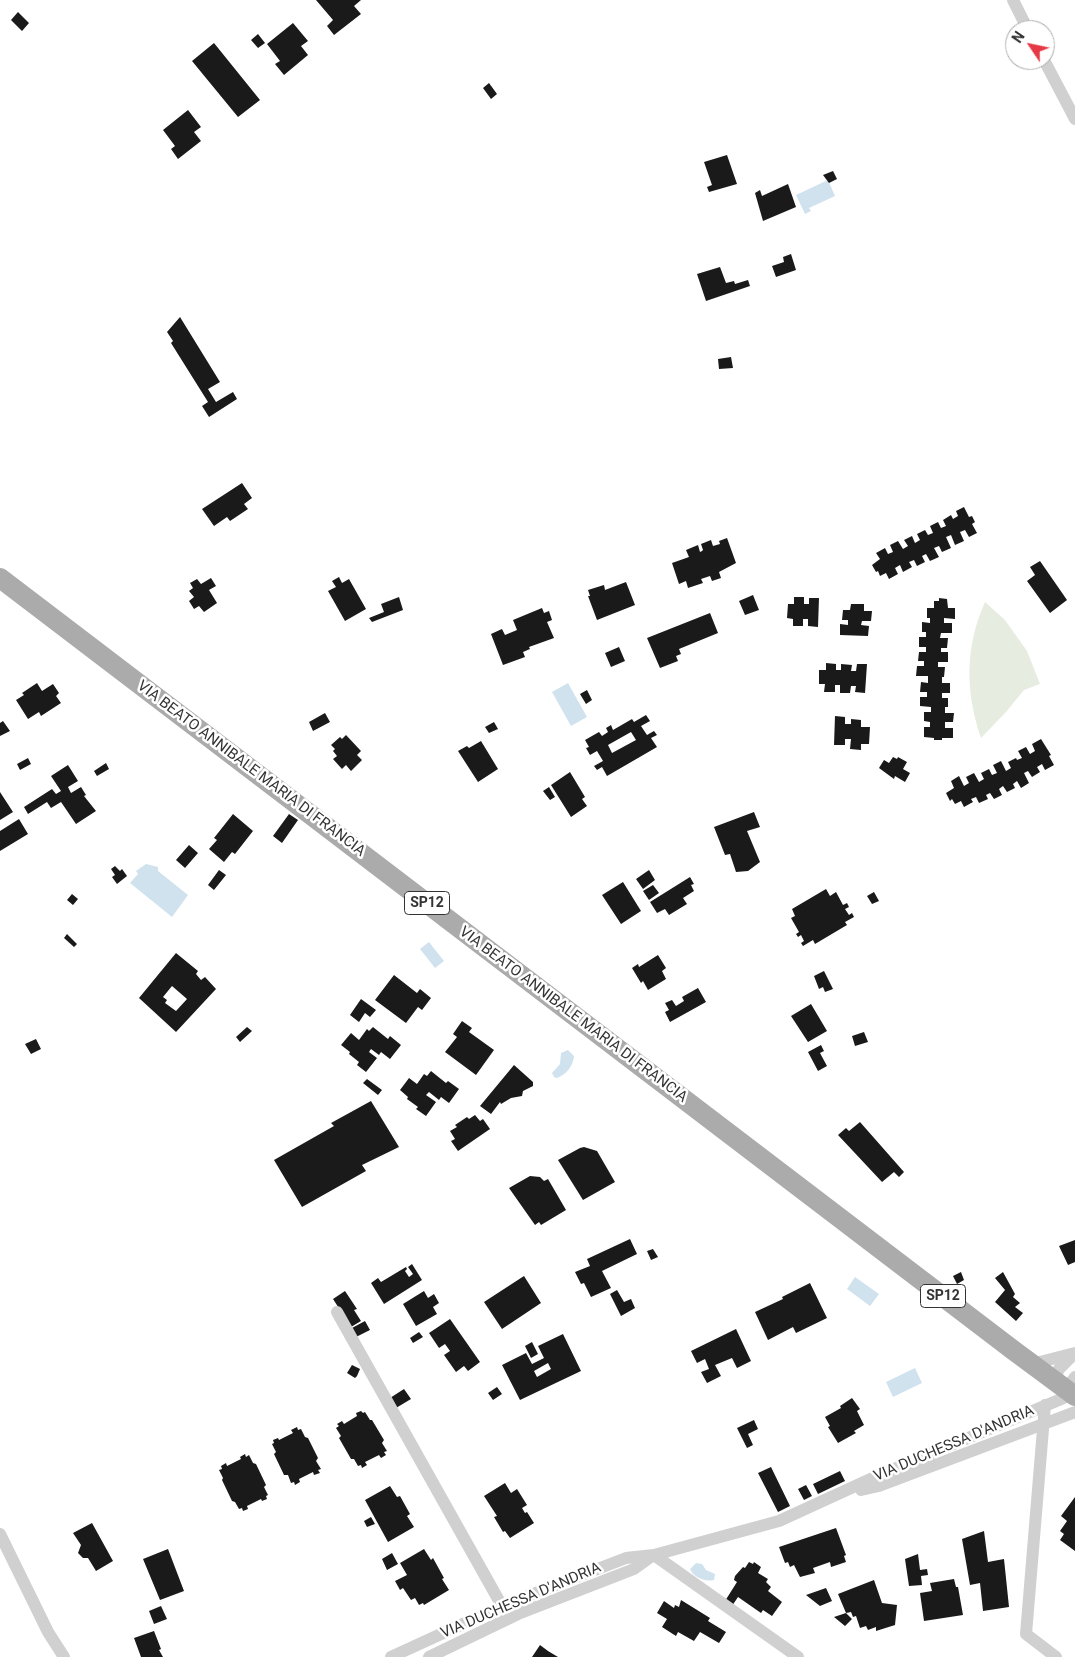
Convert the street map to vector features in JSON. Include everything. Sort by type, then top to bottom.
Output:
[{"type":"main road","name":"VIA BEATO ANNIBALE MARIA DI FRANCIA","points":[[0,578],[1070,1391]]},
{"type":"street","points":[[1012,0],[1023,20]]},
{"type":"street","points":[[1049,70],[1075,119]]},
{"type":"street","points":[[337,1312],[502,1606],[511,1617]]},
{"type":"street","points":[[1032,1364],[1074,1353]]},
{"type":"street","points":[[1070,1391],[1059,1369],[1074,1353]]},
{"type":"street","name":"VIA DUCHESSA D'ANDRIA","points":[[391,1657],[502,1606],[626,1558],[654,1555],[779,1521],[875,1477],[1045,1405],[1070,1391]]},
{"type":"street","name":"VIA DUCHESSA D'ANDRIA","points":[[837,1496],[879,1486],[1044,1424],[1070,1391]]},
{"type":"street","points":[[1045,1405],[1026,1634],[1056,1657]]},
{"type":"street","points":[[0,1534],[48,1632],[64,1657]]},
{"type":"street","points":[[654,1555],[798,1657]]},
{"type":"street","name":"VIA DUCHESSA D'ANDRIA","points":[[429,1657],[511,1617],[634,1569],[654,1555]]},
{"type":"shaded area","points":[[985,602],[1005,620],[1027,651],[1040,684],[1024,690],[981,738],[972,703],[970,669],[974,636]]},
{"type":"water","points":[[828,180],[835,196],[809,208],[811,211],[805,214],[796,195]]},
{"type":"water","points":[[568,683],[587,717],[571,726],[552,692]]},
{"type":"water","points":[[146,864],[158,867],[158,871],[188,895],[172,917],[130,883],[138,874],[136,871]]},
{"type":"water","points":[[429,942],[444,961],[435,968],[420,949]]},
{"type":"water","points":[[568,1050],[574,1056],[571,1066],[561,1076],[554,1077],[552,1073],[560,1064],[561,1053]]},
{"type":"water","points":[[855,1277],[879,1294],[870,1306],[847,1289]]},
{"type":"water","points":[[915,1368],[922,1383],[893,1397],[886,1382]]},
{"type":"water","points":[[696,1563],[702,1564],[706,1570],[715,1574],[714,1580],[704,1580],[694,1575],[690,1569]]},
{"type":"building","points":[[316,0],[361,0],[354,6],[361,14],[334,35],[327,26],[333,20]]},
{"type":"building","points":[[18,12],[29,23],[22,31],[11,20]]},
{"type":"building","points":[[293,23],[308,41],[301,46],[308,55],[284,75],[275,64],[280,61],[267,44]]},
{"type":"building","points":[[258,34],[265,43],[258,48],[251,40]]},
{"type":"building","points":[[214,43],[260,100],[238,117],[192,61]]},
{"type":"building","points":[[489,83],[497,94],[491,99],[483,88]]},
{"type":"building","points":[[188,110],[201,127],[194,132],[201,141],[178,159],[171,149],[175,146],[163,130]]},
{"type":"building","points":[[727,155],[737,184],[709,192],[707,187],[712,185],[704,162]]},
{"type":"building","points":[[833,171],[837,179],[829,183],[823,175]]},
{"type":"building","points":[[788,184],[796,207],[763,221],[755,193],[760,190],[762,196]]},
{"type":"building","points":[[791,254],[796,270],[776,277],[772,266],[784,262],[783,257]]},
{"type":"building","points":[[720,267],[726,283],[734,281],[735,284],[748,280],[750,286],[706,301],[697,274]]},
{"type":"building","points":[[180,317],[220,382],[208,389],[216,402],[233,392],[237,399],[209,417],[202,406],[208,402],[171,343],[173,341],[167,332]]},
{"type":"building","points":[[731,357],[733,368],[719,369],[718,359]]},
{"type":"building","points":[[242,483],[252,498],[244,504],[248,509],[230,521],[227,517],[214,526],[202,509]]},
{"type":"building","points":[[964,507],[969,517],[972,516],[975,522],[972,524],[977,533],[969,537],[965,530],[960,532],[964,541],[955,545],[951,535],[946,537],[951,548],[942,552],[939,546],[934,548],[939,557],[930,561],[926,554],[922,556],[925,562],[917,566],[914,560],[909,562],[912,567],[903,572],[900,565],[895,568],[898,574],[889,579],[886,573],[880,576],[878,571],[876,572],[872,565],[880,559],[876,553],[885,548],[888,554],[893,552],[890,545],[898,541],[903,549],[908,546],[904,540],[912,536],[915,543],[920,540],[917,534],[925,530],[928,535],[933,533],[930,526],[938,522],[941,528],[946,526],[943,520],[951,515],[953,519],[958,516],[956,511]]},
{"type":"building","points":[[727,538],[736,563],[719,572],[721,578],[712,581],[710,576],[701,579],[703,583],[688,588],[686,581],[679,584],[672,563],[689,557],[686,550],[698,545],[700,552],[703,550],[701,544],[711,540],[713,546],[720,544],[719,541]]},
{"type":"building","points":[[1040,561],[1067,600],[1050,613],[1027,581],[1035,575],[1030,567]]},
{"type":"building","points":[[339,577],[342,583],[349,579],[366,609],[345,621],[328,591],[336,587],[332,581]]},
{"type":"building","points":[[211,578],[216,586],[209,590],[217,603],[204,612],[199,606],[194,609],[189,601],[194,597],[189,591],[193,588],[190,583],[197,579],[201,584]]},
{"type":"building","points":[[626,582],[635,605],[597,620],[588,596],[590,596],[588,590],[604,585],[605,590]]},
{"type":"building","points":[[753,595],[759,610],[745,615],[739,601]]},
{"type":"building","points":[[399,597],[403,610],[372,622],[369,618],[384,612],[381,604]]},
{"type":"building","points":[[794,597],[804,597],[804,604],[809,604],[809,598],[819,598],[818,627],[808,626],[808,619],[803,619],[803,626],[793,626],[793,619],[787,618],[788,604],[794,604]]},
{"type":"building","points":[[939,598],[947,599],[948,608],[955,608],[955,619],[944,618],[944,623],[952,623],[952,633],[941,633],[940,638],[948,638],[947,648],[941,648],[941,652],[948,652],[948,662],[938,662],[938,667],[945,667],[942,683],[950,683],[950,693],[942,693],[942,698],[948,698],[948,707],[945,707],[945,713],[954,713],[953,722],[945,722],[945,728],[953,728],[953,738],[934,740],[934,738],[924,737],[924,727],[930,727],[930,722],[924,721],[924,712],[931,712],[931,707],[920,706],[920,697],[927,697],[927,692],[920,692],[921,682],[928,683],[928,676],[916,676],[917,666],[924,666],[924,661],[918,661],[919,652],[926,652],[926,647],[919,647],[919,637],[926,637],[926,632],[922,632],[922,622],[930,623],[930,618],[927,618],[927,608],[934,608],[934,601],[939,601]]},
{"type":"building","points":[[851,604],[864,604],[864,611],[872,611],[871,621],[862,621],[861,625],[869,626],[868,636],[840,635],[840,624],[848,625],[848,620],[842,620],[843,610],[850,610]]},
{"type":"building","points":[[542,608],[544,613],[549,611],[552,620],[547,622],[554,638],[529,647],[530,649],[523,652],[525,657],[503,665],[491,634],[502,629],[505,635],[517,630],[513,620]]},
{"type":"building","points":[[710,613],[718,633],[679,649],[681,654],[676,656],[678,661],[660,668],[647,638]]},
{"type":"building","points":[[619,647],[625,661],[611,667],[605,653]]},
{"type":"building","points":[[826,663],[836,664],[836,670],[841,670],[841,664],[852,665],[851,671],[856,671],[857,664],[867,664],[865,693],[855,692],[856,686],[851,686],[850,693],[840,693],[840,685],[835,685],[835,692],[824,692],[825,684],[819,684],[819,670],[826,670]]},
{"type":"building","points":[[37,683],[42,691],[53,684],[59,693],[56,696],[61,703],[41,716],[39,712],[28,719],[16,700],[24,695],[22,693]]},
{"type":"building","points":[[587,690],[592,700],[586,704],[580,694]]},
{"type":"building","points":[[325,713],[330,722],[313,731],[309,722]]},
{"type":"building","points":[[646,715],[650,721],[641,726],[647,735],[654,731],[657,735],[651,738],[657,747],[607,776],[602,767],[597,770],[594,766],[603,761],[597,751],[590,755],[586,748],[589,747],[585,740],[599,732],[602,736],[608,732],[606,728],[611,725],[613,730],[632,719],[634,722]],"holes":[[[631,732],[636,740],[612,753],[608,745]]]},
{"type":"building","points":[[835,716],[845,717],[845,724],[851,724],[851,719],[861,720],[861,727],[870,727],[869,744],[861,744],[861,750],[850,749],[851,739],[845,739],[845,745],[834,745]]},
{"type":"building","points":[[3,721],[10,731],[0,736],[0,723]]},
{"type":"building","points":[[494,722],[498,729],[489,733],[485,727]]},
{"type":"building","points":[[346,735],[361,751],[357,755],[362,760],[351,771],[346,765],[342,769],[333,759],[337,756],[333,751],[335,749],[331,745],[340,737],[342,739]]},
{"type":"building","points":[[1041,739],[1051,755],[1049,756],[1054,765],[1045,770],[1042,764],[1037,767],[1040,772],[1032,777],[1028,771],[1024,773],[1029,783],[1021,788],[1017,781],[1013,784],[1015,788],[1007,792],[1003,786],[999,789],[1002,795],[994,799],[990,793],[986,795],[988,799],[979,803],[976,797],[971,799],[973,802],[964,807],[961,801],[955,804],[952,799],[950,801],[946,793],[954,788],[951,781],[959,776],[964,786],[969,783],[966,777],[974,773],[979,782],[984,779],[981,773],[989,769],[992,775],[997,773],[993,765],[1001,761],[1006,771],[1011,768],[1008,762],[1016,758],[1017,760],[1022,758],[1018,751],[1026,747],[1030,754],[1035,751],[1032,744]]},
{"type":"building","points":[[481,741],[498,769],[478,782],[458,751],[467,746],[469,748]]},
{"type":"building","points":[[893,757],[897,759],[898,757],[907,762],[903,769],[910,773],[905,782],[895,776],[894,779],[879,768],[884,760],[889,763]]},
{"type":"building","points":[[28,758],[31,764],[20,770],[17,764]]},
{"type":"building","points":[[106,763],[109,769],[97,776],[94,771]]},
{"type":"building","points":[[68,765],[78,781],[68,787],[71,793],[81,787],[86,795],[84,796],[96,811],[76,824],[61,802],[51,808],[47,802],[28,814],[24,807],[52,789],[56,794],[61,791],[51,776]]},
{"type":"building","points":[[570,772],[585,797],[582,799],[587,806],[571,817],[551,785]]},
{"type":"building","points":[[549,787],[555,797],[550,800],[543,791]]},
{"type":"building","points":[[0,792],[13,812],[0,820]]},
{"type":"building","points":[[754,812],[760,827],[747,831],[760,862],[748,871],[736,872],[730,854],[725,855],[714,827]]},
{"type":"building","points":[[233,814],[253,831],[235,854],[232,852],[224,862],[209,849],[217,840],[214,838]]},
{"type":"building","points":[[289,814],[298,820],[282,843],[273,836]]},
{"type":"building","points":[[19,819],[28,834],[0,851],[0,831]]},
{"type":"building","points":[[189,845],[198,853],[185,868],[176,860]]},
{"type":"building","points":[[115,866],[120,871],[122,869],[127,876],[117,884],[112,877],[115,875],[111,869]]},
{"type":"building","points":[[219,870],[226,875],[214,890],[208,885]]},
{"type":"building","points":[[649,870],[655,880],[643,889],[636,879]]},
{"type":"building","points":[[690,877],[694,884],[691,885],[694,891],[683,898],[687,904],[669,915],[665,909],[657,913],[650,902]]},
{"type":"building","points":[[623,882],[641,911],[621,924],[602,895]]},
{"type":"building","points":[[653,885],[659,893],[649,900],[643,891]]},
{"type":"building","points":[[826,889],[830,896],[836,892],[843,905],[847,903],[849,907],[845,909],[849,915],[852,913],[854,917],[845,922],[847,925],[815,944],[813,940],[803,946],[801,943],[804,941],[801,935],[798,937],[796,934],[799,932],[791,918],[795,916],[792,909]]},
{"type":"building","points":[[874,892],[879,901],[872,904],[867,896]]},
{"type":"building","points":[[72,894],[78,899],[73,905],[67,900]]},
{"type":"building","points":[[67,934],[77,944],[74,947],[64,938]]},
{"type":"building","points":[[176,953],[198,971],[196,974],[201,980],[205,977],[216,989],[176,1032],[139,998]],"holes":[[[172,986],[187,999],[176,1011],[165,1003],[167,1000],[163,997]]]},
{"type":"building","points":[[658,955],[666,968],[662,971],[666,979],[648,990],[643,981],[641,983],[632,968],[638,964],[639,967]]},
{"type":"building","points":[[824,971],[833,989],[825,992],[823,987],[819,989],[814,976]]},
{"type":"building","points":[[394,975],[417,993],[420,989],[431,998],[422,1010],[418,1007],[406,1023],[375,1000]]},
{"type":"building","points":[[698,988],[706,1002],[670,1022],[665,1012],[669,1010],[665,1003],[672,1000],[676,1006],[684,1001],[682,997]]},
{"type":"building","points":[[361,999],[376,1010],[370,1017],[365,1013],[359,1022],[350,1015]]},
{"type":"building","points":[[811,1004],[827,1031],[808,1042],[791,1016]]},
{"type":"building","points":[[462,1021],[472,1028],[469,1032],[494,1050],[476,1075],[445,1052],[457,1037],[453,1034]]},
{"type":"building","points":[[247,1027],[252,1031],[240,1042],[236,1037]]},
{"type":"building","points":[[373,1027],[388,1039],[390,1036],[401,1045],[390,1059],[381,1052],[379,1055],[371,1049],[369,1052],[377,1058],[366,1072],[357,1065],[359,1062],[349,1054],[350,1052],[341,1045],[351,1033],[359,1040],[367,1029],[369,1031]]},
{"type":"building","points":[[864,1032],[868,1042],[855,1046],[852,1036]]},
{"type":"building","points":[[36,1039],[41,1049],[31,1054],[25,1044]]},
{"type":"building","points":[[821,1045],[824,1051],[820,1053],[827,1066],[818,1071],[808,1052]]},
{"type":"building","points":[[514,1065],[533,1082],[533,1086],[523,1091],[522,1096],[511,1098],[501,1104],[500,1102],[491,1114],[480,1106]]},
{"type":"building","points":[[431,1071],[446,1083],[448,1081],[459,1089],[449,1103],[441,1097],[439,1100],[429,1092],[426,1095],[436,1102],[426,1116],[416,1109],[418,1107],[407,1099],[408,1097],[400,1090],[409,1078],[417,1084],[424,1074],[427,1076]]},
{"type":"building","points":[[367,1079],[382,1090],[378,1095],[363,1083]]},
{"type":"building","points":[[371,1101],[399,1147],[362,1165],[366,1171],[302,1207],[274,1160],[334,1126],[331,1123]]},
{"type":"building","points":[[475,1115],[480,1121],[483,1119],[490,1129],[458,1151],[451,1141],[455,1139],[450,1131],[467,1117],[469,1119]]},
{"type":"building","points":[[860,1122],[904,1172],[899,1177],[894,1172],[882,1182],[838,1135],[846,1128],[849,1131]]},
{"type":"building","points":[[584,1147],[597,1151],[615,1182],[583,1200],[558,1160]]},
{"type":"building","points":[[530,1176],[540,1177],[544,1181],[548,1179],[566,1210],[541,1225],[539,1222],[535,1225],[509,1188]]},
{"type":"building","points":[[630,1239],[637,1254],[602,1271],[611,1288],[591,1297],[584,1283],[581,1284],[575,1272],[590,1266],[587,1259]]},
{"type":"building","points":[[1075,1240],[1075,1262],[1068,1265],[1059,1246]]},
{"type":"building","points":[[653,1249],[658,1257],[651,1260],[647,1251]]},
{"type":"building","points":[[412,1264],[422,1280],[384,1304],[371,1283],[378,1278],[381,1282],[406,1267],[405,1271],[409,1277],[413,1274],[408,1267]]},
{"type":"building","points":[[961,1272],[964,1280],[957,1284],[953,1276]]},
{"type":"building","points":[[1003,1272],[1015,1294],[1013,1297],[1020,1303],[1015,1307],[1023,1313],[1016,1321],[995,1302],[1005,1290],[995,1278]]},
{"type":"building","points":[[524,1276],[541,1303],[502,1329],[484,1302]]},
{"type":"building","points":[[810,1283],[827,1318],[796,1333],[793,1327],[768,1340],[755,1312],[783,1299],[782,1297]]},
{"type":"building","points":[[617,1290],[624,1302],[631,1299],[635,1308],[621,1316],[610,1294]]},
{"type":"building","points":[[345,1291],[357,1309],[354,1310],[361,1321],[351,1327],[333,1299]]},
{"type":"building","points":[[424,1291],[428,1298],[434,1294],[439,1303],[433,1307],[437,1314],[416,1326],[403,1304]]},
{"type":"building","points":[[450,1319],[480,1362],[468,1371],[464,1366],[456,1372],[444,1355],[450,1351],[445,1344],[439,1348],[429,1333]]},
{"type":"building","points":[[365,1321],[370,1330],[356,1337],[352,1328]]},
{"type":"building","points":[[736,1329],[751,1361],[737,1368],[732,1358],[715,1365],[721,1376],[707,1383],[701,1372],[709,1369],[705,1359],[697,1363],[691,1351]]},
{"type":"building","points":[[419,1332],[423,1337],[413,1343],[410,1338]]},
{"type":"building","points":[[563,1334],[581,1371],[520,1400],[502,1365],[526,1353],[532,1364],[544,1358],[538,1346]],"holes":[[[548,1363],[551,1369],[537,1377],[534,1371]]]},
{"type":"building","points":[[532,1342],[538,1354],[531,1358],[525,1346]]},
{"type":"building","points":[[352,1365],[360,1369],[355,1378],[347,1373]]},
{"type":"building","points":[[497,1387],[502,1394],[493,1400],[488,1393]]},
{"type":"building","points":[[404,1389],[411,1399],[396,1408],[390,1398]]},
{"type":"building","points":[[852,1398],[860,1409],[857,1411],[864,1425],[854,1431],[856,1433],[838,1443],[828,1427],[830,1426],[825,1417],[841,1408],[840,1406]]},
{"type":"building","points":[[365,1412],[370,1420],[372,1420],[384,1440],[382,1443],[387,1451],[384,1452],[386,1455],[381,1458],[379,1455],[365,1462],[367,1465],[362,1468],[361,1465],[358,1466],[354,1459],[351,1459],[339,1438],[341,1436],[336,1428],[339,1426],[337,1424],[342,1421],[344,1424],[357,1416],[356,1413]]},
{"type":"building","points":[[754,1420],[758,1429],[748,1434],[753,1445],[747,1448],[737,1428]]},
{"type":"building","points":[[297,1427],[308,1438],[318,1458],[316,1461],[321,1469],[318,1470],[320,1473],[314,1475],[313,1472],[299,1479],[300,1482],[295,1485],[294,1482],[291,1483],[288,1475],[284,1475],[274,1454],[276,1452],[272,1444],[274,1443],[273,1440],[278,1438],[279,1440],[293,1433],[291,1430]]},
{"type":"building","points":[[245,1454],[246,1457],[249,1455],[253,1463],[256,1464],[266,1485],[264,1487],[268,1495],[266,1496],[267,1499],[262,1501],[261,1499],[247,1506],[248,1509],[243,1511],[242,1508],[239,1509],[235,1502],[232,1501],[219,1470],[222,1469],[221,1466],[226,1463],[227,1466],[241,1459],[240,1457]]},
{"type":"building","points":[[771,1467],[790,1506],[778,1512],[758,1473]]},
{"type":"building","points":[[840,1471],[845,1481],[818,1494],[813,1484]]},
{"type":"building","points":[[505,1483],[511,1493],[517,1489],[527,1505],[522,1508],[534,1523],[510,1538],[505,1531],[503,1532],[494,1517],[497,1516],[484,1496]]},
{"type":"building","points":[[806,1485],[812,1496],[804,1500],[798,1489]]},
{"type":"building","points":[[390,1486],[397,1497],[400,1496],[410,1514],[407,1516],[414,1527],[388,1542],[365,1500]]},
{"type":"building","points":[[1075,1497],[1075,1551],[1060,1540],[1064,1534],[1060,1531],[1067,1521],[1061,1516]]},
{"type":"building","points":[[371,1517],[375,1524],[367,1527],[364,1521]]},
{"type":"building","points":[[92,1523],[113,1561],[96,1571],[88,1558],[83,1558],[78,1553],[81,1545],[73,1533]]},
{"type":"building","points":[[836,1528],[846,1555],[844,1556],[846,1562],[831,1567],[830,1562],[813,1568],[815,1573],[800,1577],[794,1565],[790,1567],[788,1562],[785,1563],[779,1547]]},
{"type":"building","points":[[984,1531],[988,1562],[1004,1559],[1009,1607],[983,1611],[980,1583],[970,1585],[962,1539]]},
{"type":"building","points":[[168,1549],[184,1591],[160,1600],[143,1559]]},
{"type":"building","points":[[424,1549],[431,1560],[433,1558],[449,1590],[424,1605],[423,1603],[419,1605],[415,1598],[411,1600],[403,1588],[400,1590],[395,1581],[407,1575],[400,1563]]},
{"type":"building","points":[[392,1553],[398,1564],[387,1570],[382,1559]]},
{"type":"building","points":[[918,1554],[920,1570],[927,1569],[928,1575],[921,1576],[922,1585],[909,1586],[905,1559]]},
{"type":"building","points":[[749,1562],[753,1564],[754,1562],[761,1567],[758,1573],[768,1579],[766,1582],[771,1587],[768,1591],[782,1602],[772,1616],[763,1610],[761,1613],[738,1597],[732,1606],[725,1601],[737,1582],[734,1580],[735,1576]]},
{"type":"building","points":[[954,1579],[956,1587],[958,1587],[963,1615],[924,1621],[920,1593],[932,1591],[930,1583]]},
{"type":"building","points":[[874,1580],[882,1603],[897,1605],[895,1625],[876,1631],[876,1627],[868,1630],[866,1626],[860,1628],[856,1616],[853,1617],[851,1612],[846,1613],[838,1594]]},
{"type":"building","points":[[826,1588],[832,1601],[820,1606],[806,1595]]},
{"type":"building","points":[[681,1600],[710,1618],[708,1621],[726,1632],[719,1643],[700,1632],[694,1641],[678,1632],[676,1636],[662,1627],[667,1619],[657,1613],[664,1601],[674,1608],[675,1605],[679,1607]]},
{"type":"building","points":[[161,1606],[167,1619],[154,1624],[149,1611]]},
{"type":"building","points":[[846,1613],[852,1619],[845,1626],[834,1617]]},
{"type":"building","points":[[154,1631],[163,1657],[141,1657],[134,1638]]},
{"type":"building","points":[[540,1645],[548,1651],[558,1657],[532,1657]]}]
